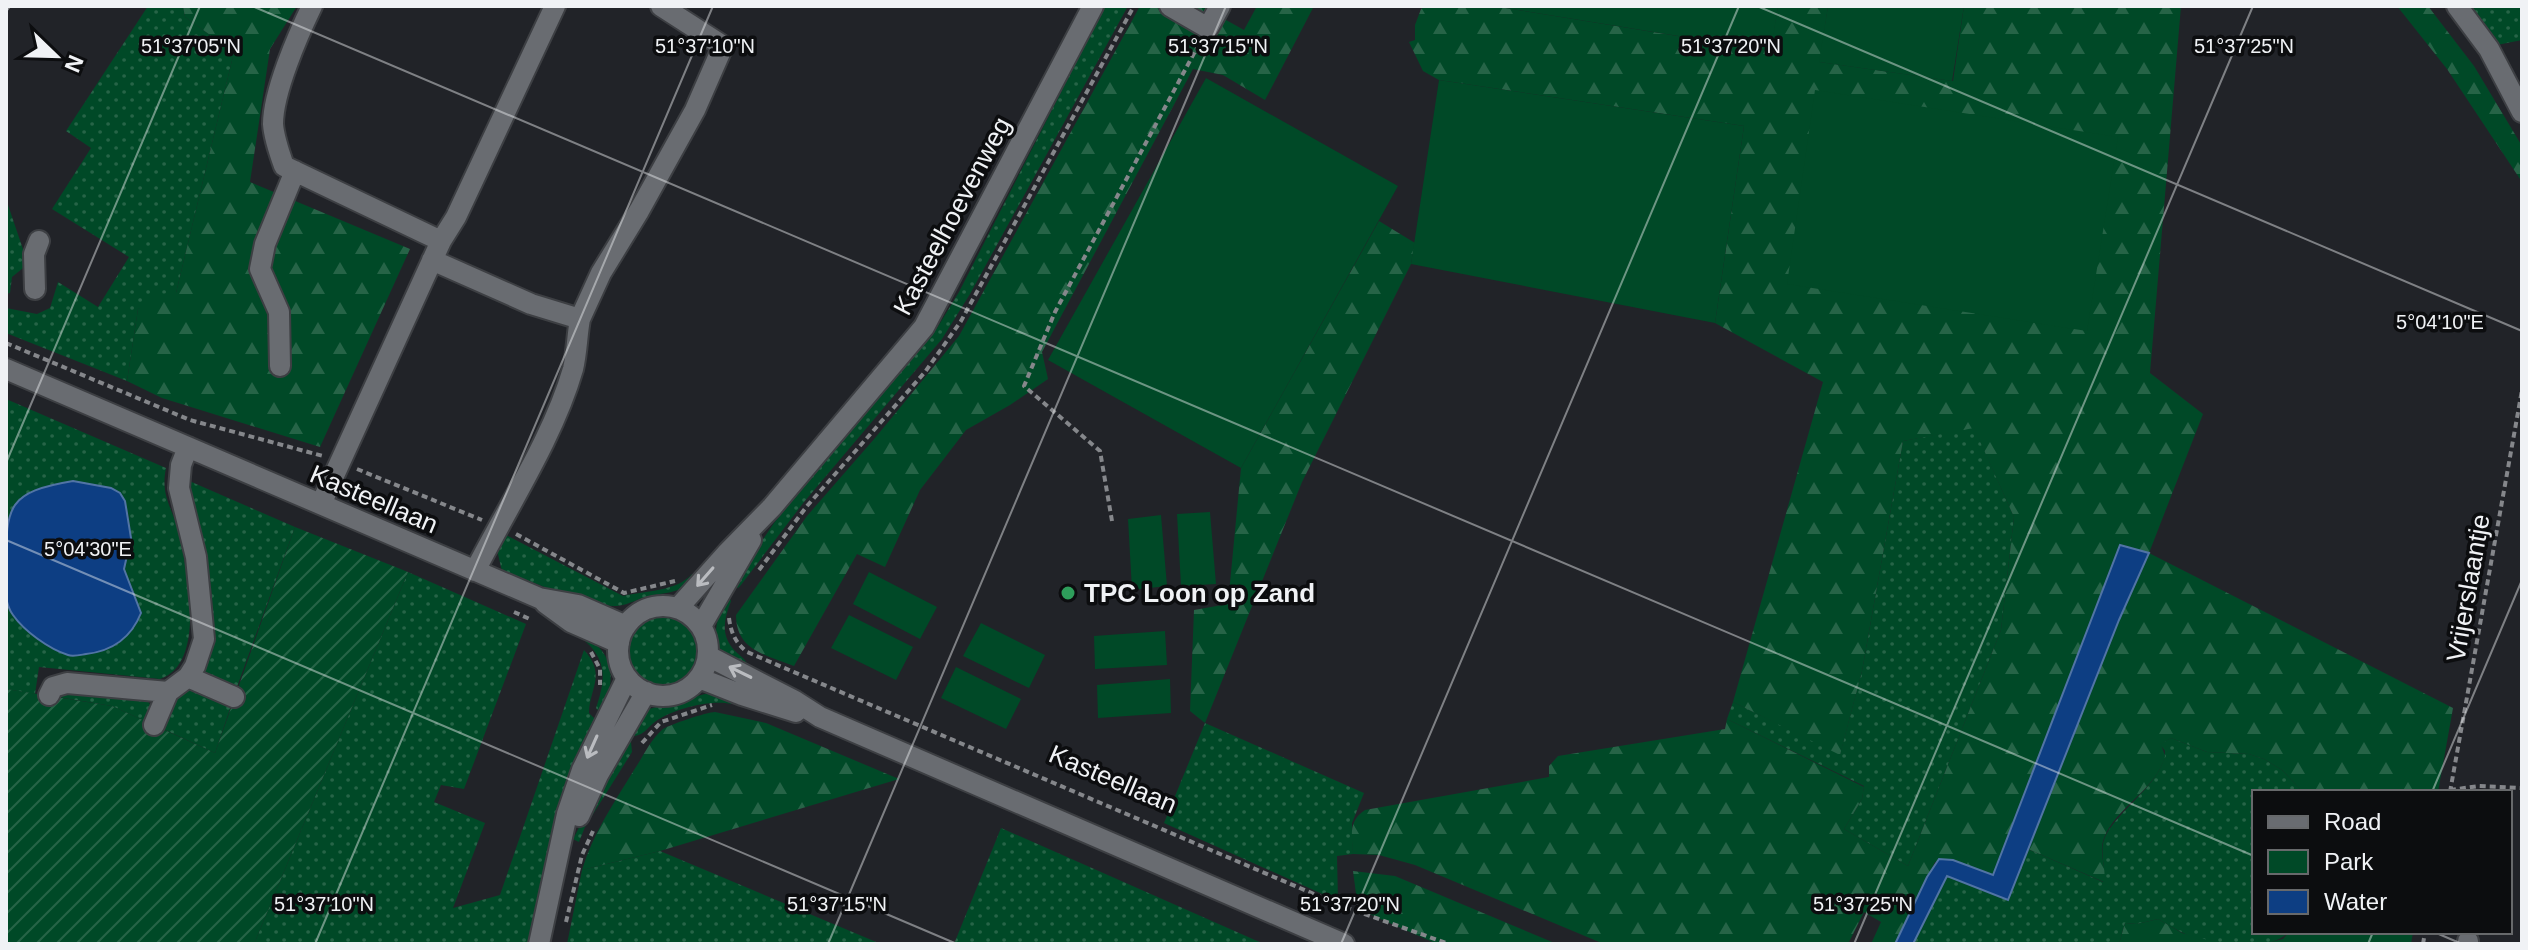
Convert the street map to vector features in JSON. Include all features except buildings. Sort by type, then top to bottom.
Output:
[{"type":"street","points":[[312,6],[281,83],[273,122],[277,149],[284,166],[441,241]]},
{"type":"street","points":[[321,504],[432,260],[456,217],[555,6]]},
{"type":"street","points":[[475,571],[555,415],[573,367],[580,319],[601,273],[695,110],[723,46],[661,6]]},
{"type":"street","name":"Kasteelhoevenweg","points":[[678,608],[772,507],[924,327],[1093,6]]},
{"type":"street","points":[[1170,6],[1208,28],[1220,6]]},
{"type":"street","points":[[2457,6],[2489,49],[2522,112]]},
{"type":"street","points":[[280,366],[279,312],[260,269],[265,244],[295,171]]},
{"type":"street","points":[[35,289],[34,254],[39,241]]},
{"type":"street","points":[[432,260],[531,304],[580,319]]},
{"type":"street","name":"Kasteellaan","points":[[6,369],[539,598],[571,622],[622,634]]},
{"type":"street","points":[[154,725],[168,692],[188,677],[195,666],[204,639],[196,557],[179,488],[181,465],[188,447]]},
{"type":"street","name":"Kasteelhoevenweg","points":[[701,626],[730,592],[772,507]]},
{"type":"street","points":[[659,606],[678,608],[701,626],[708,656],[699,678],[679,693],[662,696],[646,692],[627,678],[619,661],[622,634],[640,612],[659,606]]},
{"type":"street","points":[[708,656],[820,717]]},
{"type":"street","points":[[188,677],[234,697]]},
{"type":"street","points":[[539,944],[567,814],[582,770],[627,678]]},
{"type":"street","points":[[699,678],[754,699],[820,717],[1344,944]]},
{"type":"street","points":[[49,695],[53,687],[67,683],[168,692]]},
{"type":"street","points":[[557,863],[598,775],[646,692]]},
{"type":"path","points":[[1112,521],[1100,451],[1024,386],[1055,312],[1208,28]]},
{"type":"path","points":[[6,343],[190,420],[341,462],[526,538],[624,593],[680,577]]},
{"type":"path","name":"Vrijerslaantje","points":[[2450,790],[2522,390]]},
{"type":"path","name":"Kasteellaan","points":[[730,592],[731,633],[747,652],[1342,906],[1449,944]]},
{"type":"path","points":[[511,610],[537,622]]},
{"type":"path","points":[[587,647],[600,669],[598,692]]},
{"type":"path","points":[[621,733],[642,743],[661,722],[712,705],[723,707]]},
{"type":"path","points":[[2456,790],[2479,786],[2522,788]]},
{"type":"path","points":[[565,929],[582,855],[593,829]]},
{"type":"green space","points":[[148,6],[183,6],[185,17],[234,52],[176,293],[138,309],[127,381],[6,333],[6,308],[37,314],[50,308],[58,282],[98,307],[129,257],[52,209],[91,148],[66,131]]},
{"type":"green space","points":[[183,6],[297,6],[270,49],[250,182],[410,249],[320,447],[162,398],[127,381],[138,309],[160,294],[176,293],[234,52],[185,17]]},
{"type":"green space","points":[[1105,6],[1128,6],[970,294],[942,339],[804,502],[741,585],[738,588],[732,585],[774,523],[937,328],[959,292]]},
{"type":"green space","points":[[1140,6],[1201,6],[1244,30],[1257,6],[1314,6],[1265,100],[1223,75],[1193,69],[1042,352],[1048,379],[966,430],[920,490],[885,567],[857,554],[794,666],[755,650],[741,637],[736,615],[807,516],[959,336]]},
{"type":"green space","points":[[1427,6],[1493,6],[1770,51],[1778,6],[1828,6],[1820,62],[1953,81],[1964,6],[2181,6],[2150,373],[2203,414],[2149,553],[2121,545],[1993,875],[1953,860],[1935,862],[1895,944],[1871,944],[1881,922],[1864,912],[1848,944],[1604,944],[1415,865],[1379,855],[1353,854],[1353,824],[1365,810],[1549,777],[1549,766],[1558,756],[1725,729],[1727,719],[1864,787],[1862,799],[1844,829],[1908,866],[2001,630],[2014,517],[1974,428],[1903,441],[1862,671],[1840,755],[1733,702],[1823,382],[1715,323],[1744,126],[1439,80],[1423,71],[1409,42],[1415,40],[1415,25],[1421,9]]},
{"type":"green space","points":[[1493,6],[1778,6],[1771,51]]},
{"type":"green space","points":[[1828,6],[1964,6],[1952,81],[1819,62]]},
{"type":"green space","points":[[2397,6],[2428,6],[2474,66],[2522,146],[2522,182],[2447,69]]},
{"type":"green space","points":[[2464,6],[2522,6],[2522,40],[2497,45]]},
{"type":"green space","points":[[1206,78],[1398,186],[1241,468],[1048,360]]},
{"type":"green space","points":[[1439,80],[1744,126],[1715,323],[1411,264]]},
{"type":"green space","points":[[1815,90],[2118,137],[2087,331],[1787,284]]},
{"type":"green space","points":[[6,199],[28,264],[12,277],[10,293],[6,294]]},
{"type":"green space","points":[[1379,221],[1415,243],[1411,264],[1302,482],[1205,723],[1190,711],[1194,610],[1228,604],[1241,468]]},
{"type":"green space","points":[[6,399],[166,468],[166,495],[182,550],[190,614],[184,655],[175,670],[160,679],[39,667],[35,694],[6,689],[6,600],[24,626],[41,640],[70,656],[137,600],[124,569],[131,538],[128,513],[120,493],[111,488],[73,481],[7,519],[6,525]]},
{"type":"green space","points":[[1974,427],[2014,517],[2001,630],[1908,866],[1844,829],[1862,799],[1864,786],[1727,719],[1733,702],[1840,754],[1862,671],[1903,441]]},
{"type":"green space","points":[[187,480],[295,527],[237,687],[202,670],[213,610],[205,553]]},
{"type":"green space","points":[[1210,512],[1216,584],[1181,586],[1177,514]]},
{"type":"green space","points":[[1161,515],[1167,586],[1132,590],[1128,519]]},
{"type":"green space","points":[[295,527],[408,572],[254,944],[6,944],[6,689],[112,706],[215,753]]},
{"type":"green space","points":[[502,533],[623,596],[670,587],[692,574],[697,575],[677,590],[622,605],[592,603],[502,571],[497,550]]},
{"type":"green space","points":[[2149,553],[2453,708],[2438,790],[2301,790],[2282,770],[2264,759],[2249,754],[2207,752],[2171,738],[2161,744],[2165,756],[2161,768],[2118,816],[2104,838],[2104,882],[2028,849],[2119,620]]},
{"type":"green space","points":[[408,572],[526,624],[464,789],[441,785],[434,802],[485,823],[453,908],[500,895],[584,650],[594,667],[596,675],[589,713],[596,720],[573,774],[555,830],[527,944],[254,944]]},
{"type":"green space","points":[[869,572],[937,607],[920,639],[853,604]]},
{"type":"green space","points":[[728,595],[731,601],[725,633],[730,645],[748,666],[734,662],[725,655],[716,638],[718,617]]},
{"type":"green space","points":[[662,612],[677,615],[689,624],[698,636],[701,651],[698,666],[689,678],[677,687],[662,690],[647,687],[635,678],[626,666],[623,651],[626,636],[635,624],[647,615]]},
{"type":"green space","points":[[849,615],[913,647],[896,680],[831,648]]},
{"type":"green space","points":[[981,623],[1045,655],[1029,688],[963,656]]},
{"type":"green space","points":[[1165,631],[1167,665],[1095,669],[1094,636]]},
{"type":"green space","points":[[587,638],[604,654],[610,672],[609,692],[600,713],[596,708],[603,681],[601,664],[585,641]]},
{"type":"green space","points":[[956,667],[1021,699],[1006,729],[941,698]]},
{"type":"green space","points":[[1170,679],[1171,713],[1098,718],[1097,685]]},
{"type":"green space","points":[[192,688],[231,706],[215,753],[161,728],[175,698]]},
{"type":"green space","points":[[61,692],[146,699],[153,708],[147,722],[112,706],[58,697]]},
{"type":"green space","points":[[705,694],[734,700],[731,704],[703,704],[682,709],[656,721],[638,735],[629,732],[649,709]]},
{"type":"green space","points":[[715,712],[766,723],[899,779],[660,851],[582,870],[605,818],[654,738],[667,727]]},
{"type":"green space","points":[[1205,723],[1364,793],[1352,823],[1353,854],[1337,856],[1338,901],[1164,823]]},
{"type":"green space","points":[[2171,738],[2207,752],[2249,754],[2282,770],[2301,790],[2252,790],[2252,934],[2286,934],[2261,944],[2225,945],[2192,937],[2158,919],[2137,924],[2125,923],[2119,944],[1913,944],[1947,876],[2008,900],[2028,849],[2103,882],[2104,839],[2158,773],[2165,751],[2160,744]]},
{"type":"green space","points":[[626,739],[631,742],[632,752],[585,827],[579,842],[573,839]]},
{"type":"green space","points":[[1001,828],[1264,944],[954,944]]},
{"type":"green space","points":[[660,851],[881,944],[567,944],[582,870]]},
{"type":"green space","points":[[1353,871],[1395,876],[1557,944],[1437,944],[1358,909]]},
{"type":"green space","points":[[2158,919],[2182,933],[2223,944],[2119,944],[2125,923],[2137,924]]},
{"type":"green space","points":[[2287,934],[2413,934],[2411,944],[2263,944],[2283,939]]},
{"type":"water","points":[[73,481],[111,488],[120,493],[125,501],[131,538],[124,569],[141,613],[132,630],[120,642],[105,650],[74,656],[38,639],[18,621],[6,598],[7,529],[15,505],[35,490]]},
{"type":"water","points":[[2120,545],[2149,553],[2119,620],[2008,900],[1947,876],[1913,944],[1895,944],[1939,859],[1953,860],[1993,875]]},
{"type":"place","name":"TPC Loon op Zand","points":[[1068,593]]}]
